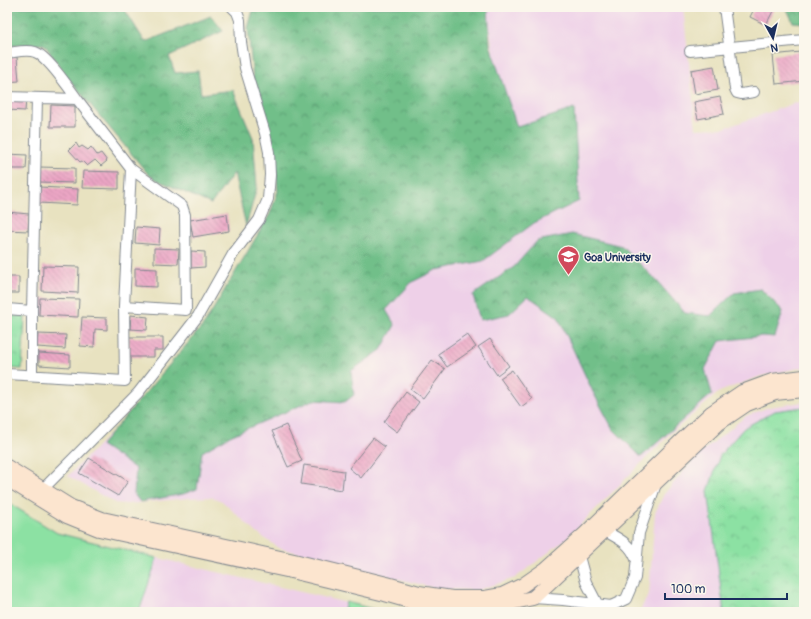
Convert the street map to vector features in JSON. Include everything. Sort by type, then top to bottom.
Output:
[{"type":"main road","points":[[376,586],[416,603],[451,609],[486,608],[533,598],[604,531],[652,480],[680,442],[711,413],[742,392],[772,381],[804,377]]},
{"type":"main road","points":[[7,467],[71,507],[102,519],[173,540],[376,586],[452,598],[484,598],[502,595],[523,585],[546,569],[584,535],[720,423],[748,404],[775,394],[804,390]]},
{"type":"main road","points":[[7,479],[73,519],[99,529],[173,540]]},
{"type":"street","points":[[42,490],[138,393],[177,344],[198,316],[233,254],[259,220],[268,199],[270,175],[269,152],[265,133],[245,68],[241,42],[240,20],[237,12],[232,7]]},
{"type":"street","points":[[724,7],[735,90],[741,94],[754,92]]},
{"type":"street","points":[[690,51],[804,40]]},
{"type":"street","points":[[7,53],[26,51],[36,52],[44,57],[131,169],[182,206],[185,215],[186,310],[124,306]]},
{"type":"street","points":[[7,97],[77,99]]},
{"type":"street","points":[[32,375],[37,98]]},
{"type":"street","points":[[7,374],[125,381],[124,306],[131,169]]},
{"type":"street","points":[[7,309],[32,311]]},
{"type":"street","points":[[533,598],[611,606],[626,599],[635,578],[639,534],[652,480]]},
{"type":"street","points":[[604,531],[627,545],[633,551],[636,560]]},
{"type":"street","points":[[579,556],[586,582],[598,605]]},
{"type":"shaded area","name":"Goa University","points":[[487,7],[683,7],[696,129],[724,128],[804,100],[804,367],[761,376],[719,392],[670,434],[566,539],[515,578],[478,590],[438,589],[279,548],[257,533],[222,501],[212,497],[127,504],[115,503],[68,476],[213,328],[512,197]]},
{"type":"shaded area","points":[[804,402],[804,612],[639,612],[649,594],[655,513],[664,494],[698,455],[746,416],[769,407]]},
{"type":"shaded area","points":[[7,502],[57,533],[385,612],[7,612]]},
{"type":"green space","points":[[7,7],[123,7],[145,42],[211,16],[223,31],[169,56],[175,73],[198,71],[201,94],[233,90],[253,138],[257,187],[246,226],[234,173],[211,204],[149,175],[68,78],[44,44],[7,46]]},
{"type":"green space","points":[[254,7],[488,7],[490,45],[517,127],[574,109],[579,201],[534,223],[483,261],[436,270],[412,282],[386,310],[395,325],[381,350],[351,371],[354,395],[345,402],[313,400],[230,436],[202,452],[197,489],[183,494],[140,502],[134,494],[136,469],[101,445],[205,323],[270,214],[278,191],[275,159],[253,79],[248,28]]},
{"type":"green space","points":[[786,7],[804,7],[804,23],[793,22]]},
{"type":"green space","points":[[572,234],[622,246],[656,280],[685,313],[710,316],[734,293],[761,289],[783,311],[775,337],[762,336],[720,341],[705,369],[712,394],[641,457],[613,429],[593,392],[558,317],[528,296],[509,314],[480,320],[473,295],[514,267],[537,241]]},
{"type":"green space","points":[[7,315],[25,316],[22,369],[7,368]]},
{"type":"green space","points":[[804,407],[804,612],[724,612],[708,491],[720,455],[744,428],[775,411]]},
{"type":"green space","points":[[7,502],[57,533],[157,558],[139,612],[7,612]]},
{"type":"green space","points":[[346,602],[385,612],[343,612]]},
{"type":"building","points":[[755,7],[775,7],[766,25],[750,17]]},
{"type":"building","points":[[800,52],[804,81],[776,84],[773,55]]},
{"type":"building","points":[[17,57],[19,81],[7,82],[7,58]]},
{"type":"building","points":[[714,66],[718,90],[695,94],[691,70]]},
{"type":"building","points":[[720,97],[724,114],[698,119],[694,102]]},
{"type":"building","points":[[8,98],[26,99],[25,111],[8,110]]},
{"type":"building","points":[[51,105],[75,106],[75,127],[50,127]]},
{"type":"building","points":[[76,143],[79,148],[82,146],[88,150],[91,147],[97,155],[101,153],[107,161],[101,166],[95,160],[87,166],[82,161],[80,162],[69,150]]},
{"type":"building","points":[[7,154],[27,155],[26,169],[7,169]]},
{"type":"building","points":[[39,167],[75,168],[75,183],[39,182]]},
{"type":"building","points":[[83,171],[119,172],[119,189],[82,188]]},
{"type":"building","points":[[40,187],[78,189],[77,205],[39,203]]},
{"type":"building","points":[[7,212],[29,214],[28,231],[7,230]]},
{"type":"building","points":[[227,214],[229,231],[193,237],[190,220]]},
{"type":"building","points":[[136,227],[160,229],[159,245],[135,243]]},
{"type":"building","points":[[154,248],[179,249],[178,264],[154,263]]},
{"type":"building","points":[[191,251],[205,252],[205,267],[191,268]]},
{"type":"building","points":[[43,266],[79,267],[78,293],[42,291]]},
{"type":"building","points":[[135,268],[157,269],[157,287],[135,286]]},
{"type":"building","points":[[7,277],[19,277],[19,293],[7,293]]},
{"type":"building","points":[[40,298],[79,299],[78,317],[39,315]]},
{"type":"building","points":[[131,315],[148,317],[147,330],[130,329]]},
{"type":"building","points":[[82,317],[107,318],[107,330],[95,329],[94,347],[80,346]]},
{"type":"building","points":[[38,334],[66,335],[65,349],[37,347]]},
{"type":"building","points":[[467,334],[476,347],[447,367],[438,354]]},
{"type":"building","points":[[129,337],[163,337],[163,350],[154,350],[154,357],[129,357]]},
{"type":"building","points":[[490,339],[509,366],[497,375],[478,347]]},
{"type":"building","points":[[39,353],[70,355],[70,367],[39,365]]},
{"type":"building","points":[[432,360],[445,369],[423,399],[410,389]]},
{"type":"building","points":[[512,370],[532,399],[521,407],[500,378]]},
{"type":"building","points":[[406,392],[419,402],[397,432],[384,422]]},
{"type":"building","points":[[286,425],[302,461],[288,467],[272,431]]},
{"type":"building","points":[[373,438],[385,447],[361,478],[349,468]]},
{"type":"building","points":[[89,458],[128,481],[118,496],[79,473]]},
{"type":"building","points":[[304,465],[344,471],[342,490],[301,484]]},
{"type":"place","name":"Goa University","points":[[568,276]]}]
